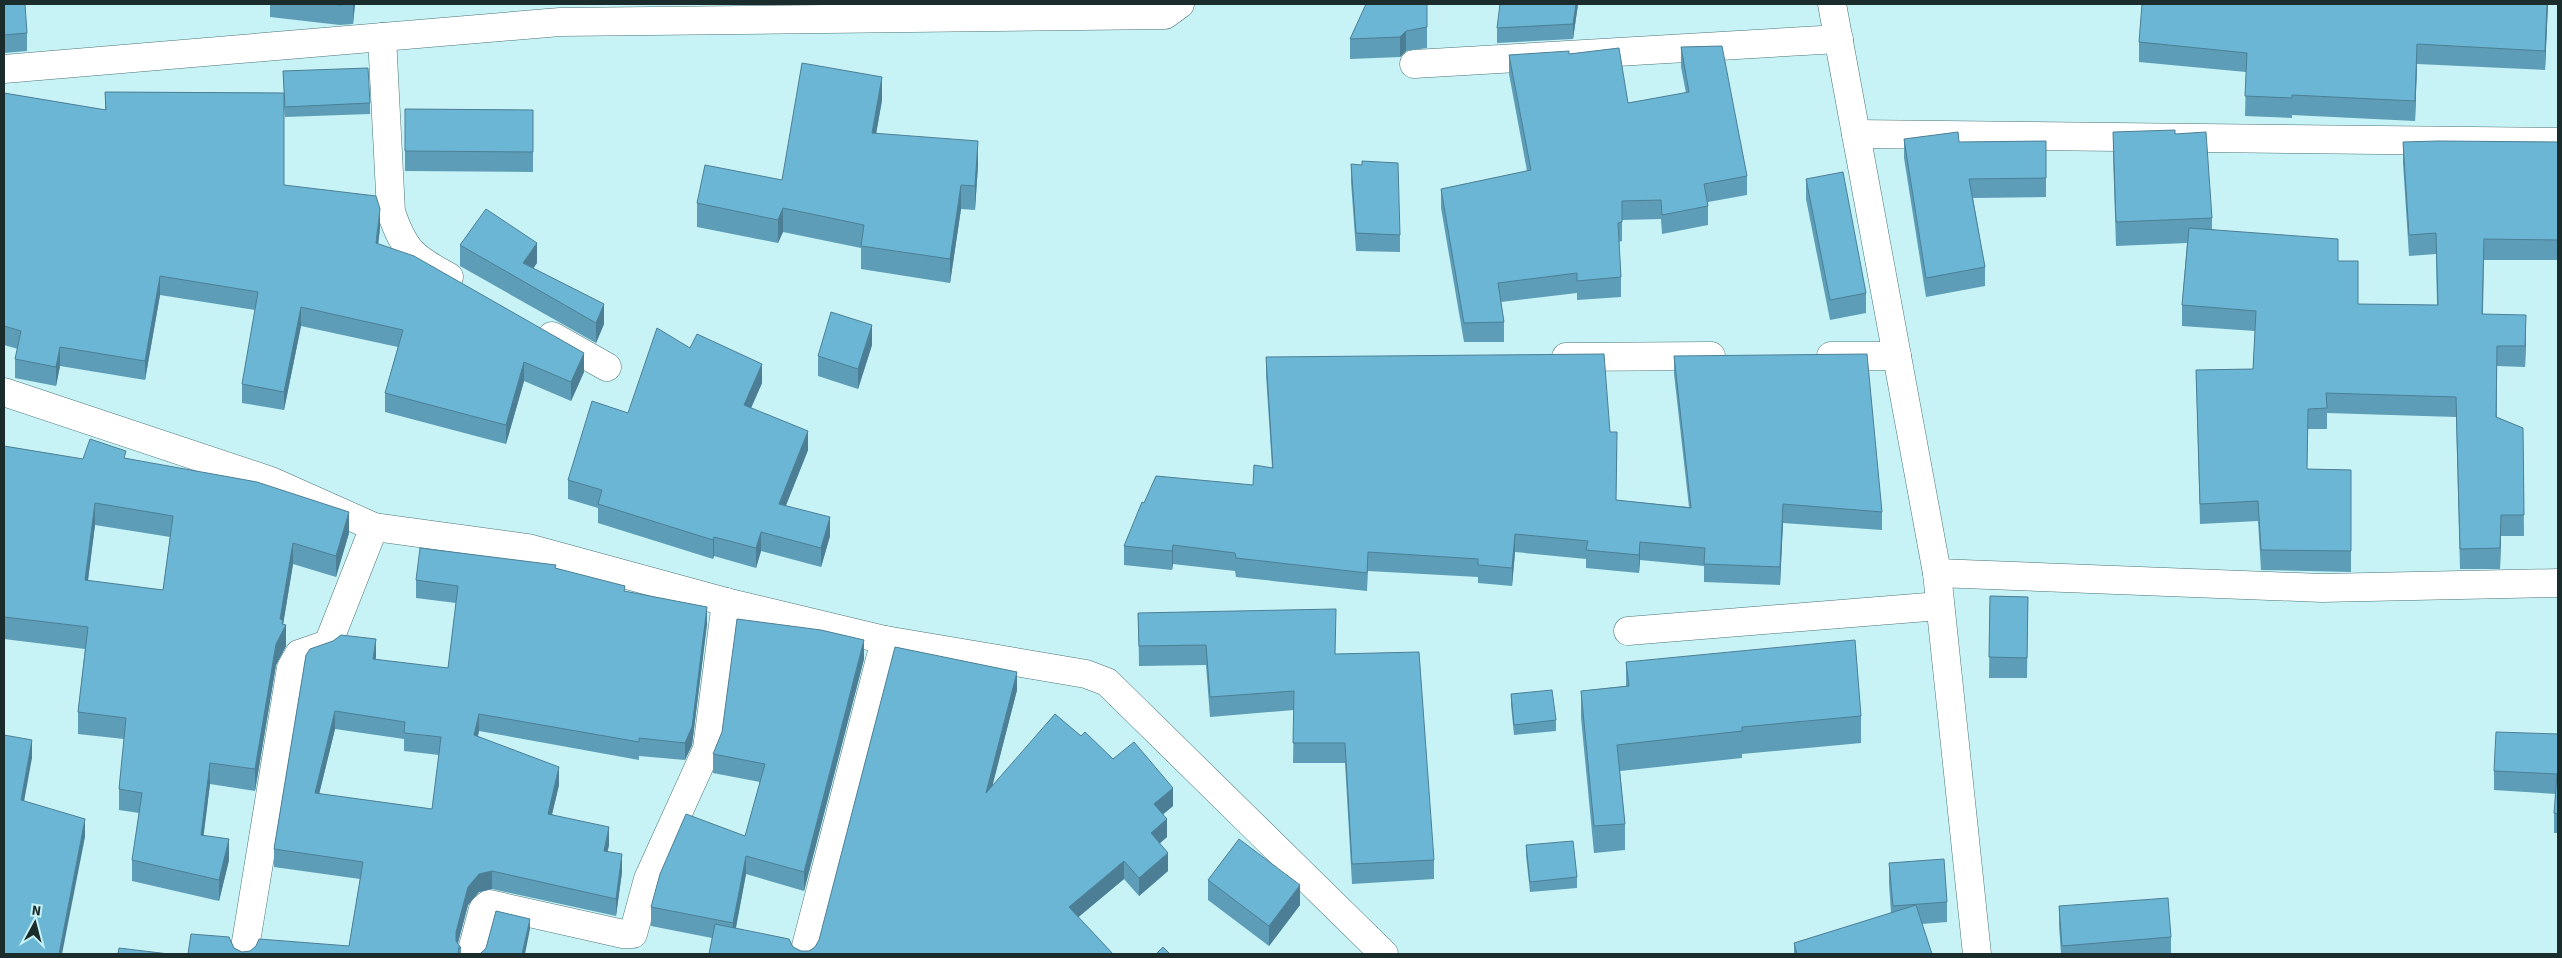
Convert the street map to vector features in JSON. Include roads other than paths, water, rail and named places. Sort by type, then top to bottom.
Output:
[{"type":"street","points":[[4,69],[560,22],[1164,15],[1180,4]]},
{"type":"street","points":[[1832,4],[1937,574],[1977,954]]},
{"type":"street","points":[[382,37],[391,212],[400,239],[419,260],[470,289]]},
{"type":"street","points":[[1414,64],[1839,39]]},
{"type":"street","points":[[1856,134],[2558,142]]},
{"type":"street","points":[[530,323],[608,367]]},
{"type":"street","points":[[1538,357],[1737,356]]},
{"type":"street","points":[[1807,356],[1897,356]]},
{"type":"street","points":[[4,392],[271,482],[374,527],[528,548],[726,602],[885,640],[1086,674],[1107,682],[1384,954]]},
{"type":"street","points":[[244,954],[291,668],[299,654],[328,644],[374,527]]},
{"type":"street","points":[[1937,574],[2322,588],[2558,583]]},
{"type":"street","points":[[471,954],[483,909],[489,904],[623,934],[634,934],[648,879],[707,749],[726,602]]},
{"type":"street","points":[[1628,631],[1940,606]]},
{"type":"street","points":[[804,954],[885,640]]}]
